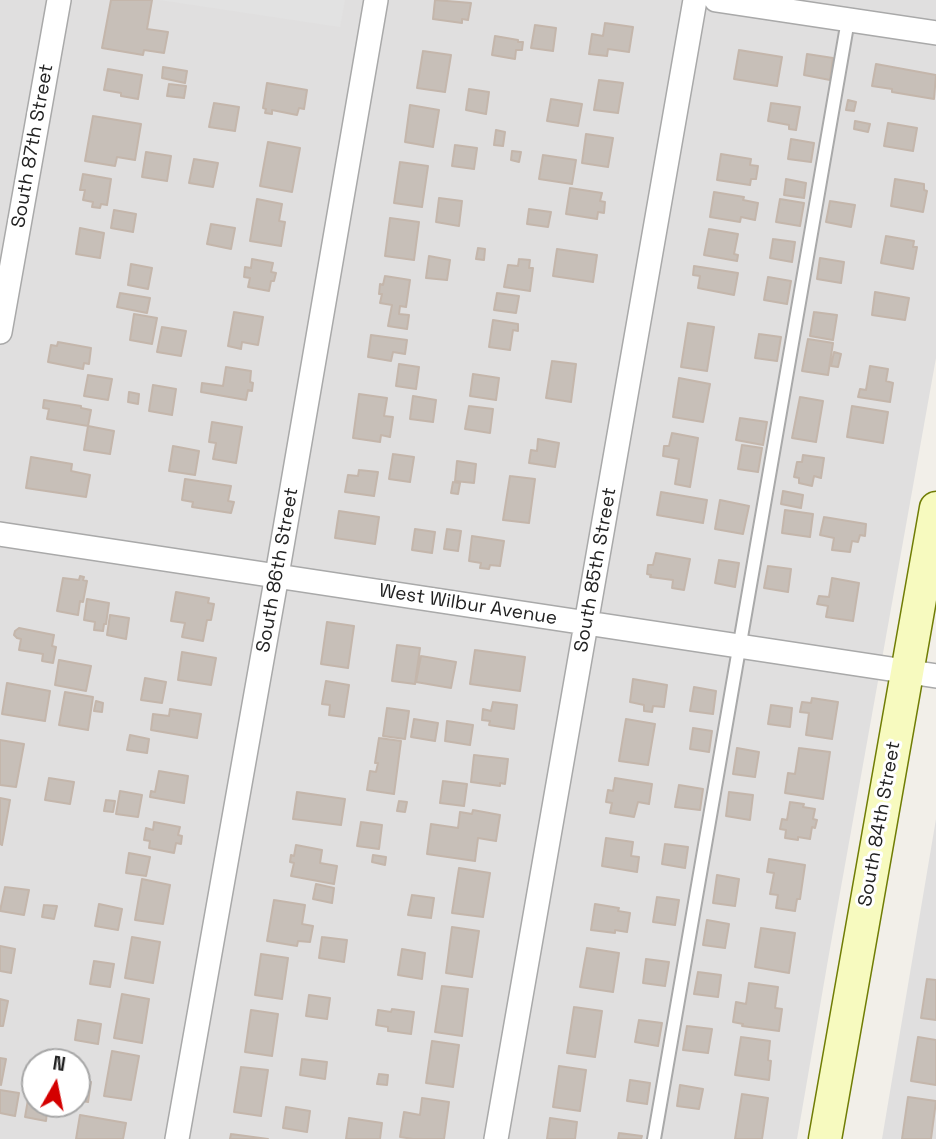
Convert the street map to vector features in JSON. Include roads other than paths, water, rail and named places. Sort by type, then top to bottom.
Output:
[{"type":"street","name":"South 87th Street","points":[[0,332],[59,0]]},
{"type":"street","name":"South 86th Street","points":[[177,1139],[376,0]]},
{"type":"street","name":"South 85th Street","points":[[496,1139],[695,0]]},
{"type":"street","points":[[716,0],[936,33]]},
{"type":"street","name":"South 84th Street","points":[[825,1139],[921,673],[936,508]]},
{"type":"street","name":"West Wilbur Avenue","points":[[0,534],[921,673]]},
{"type":"lane","points":[[654,1139],[848,20]]}]
